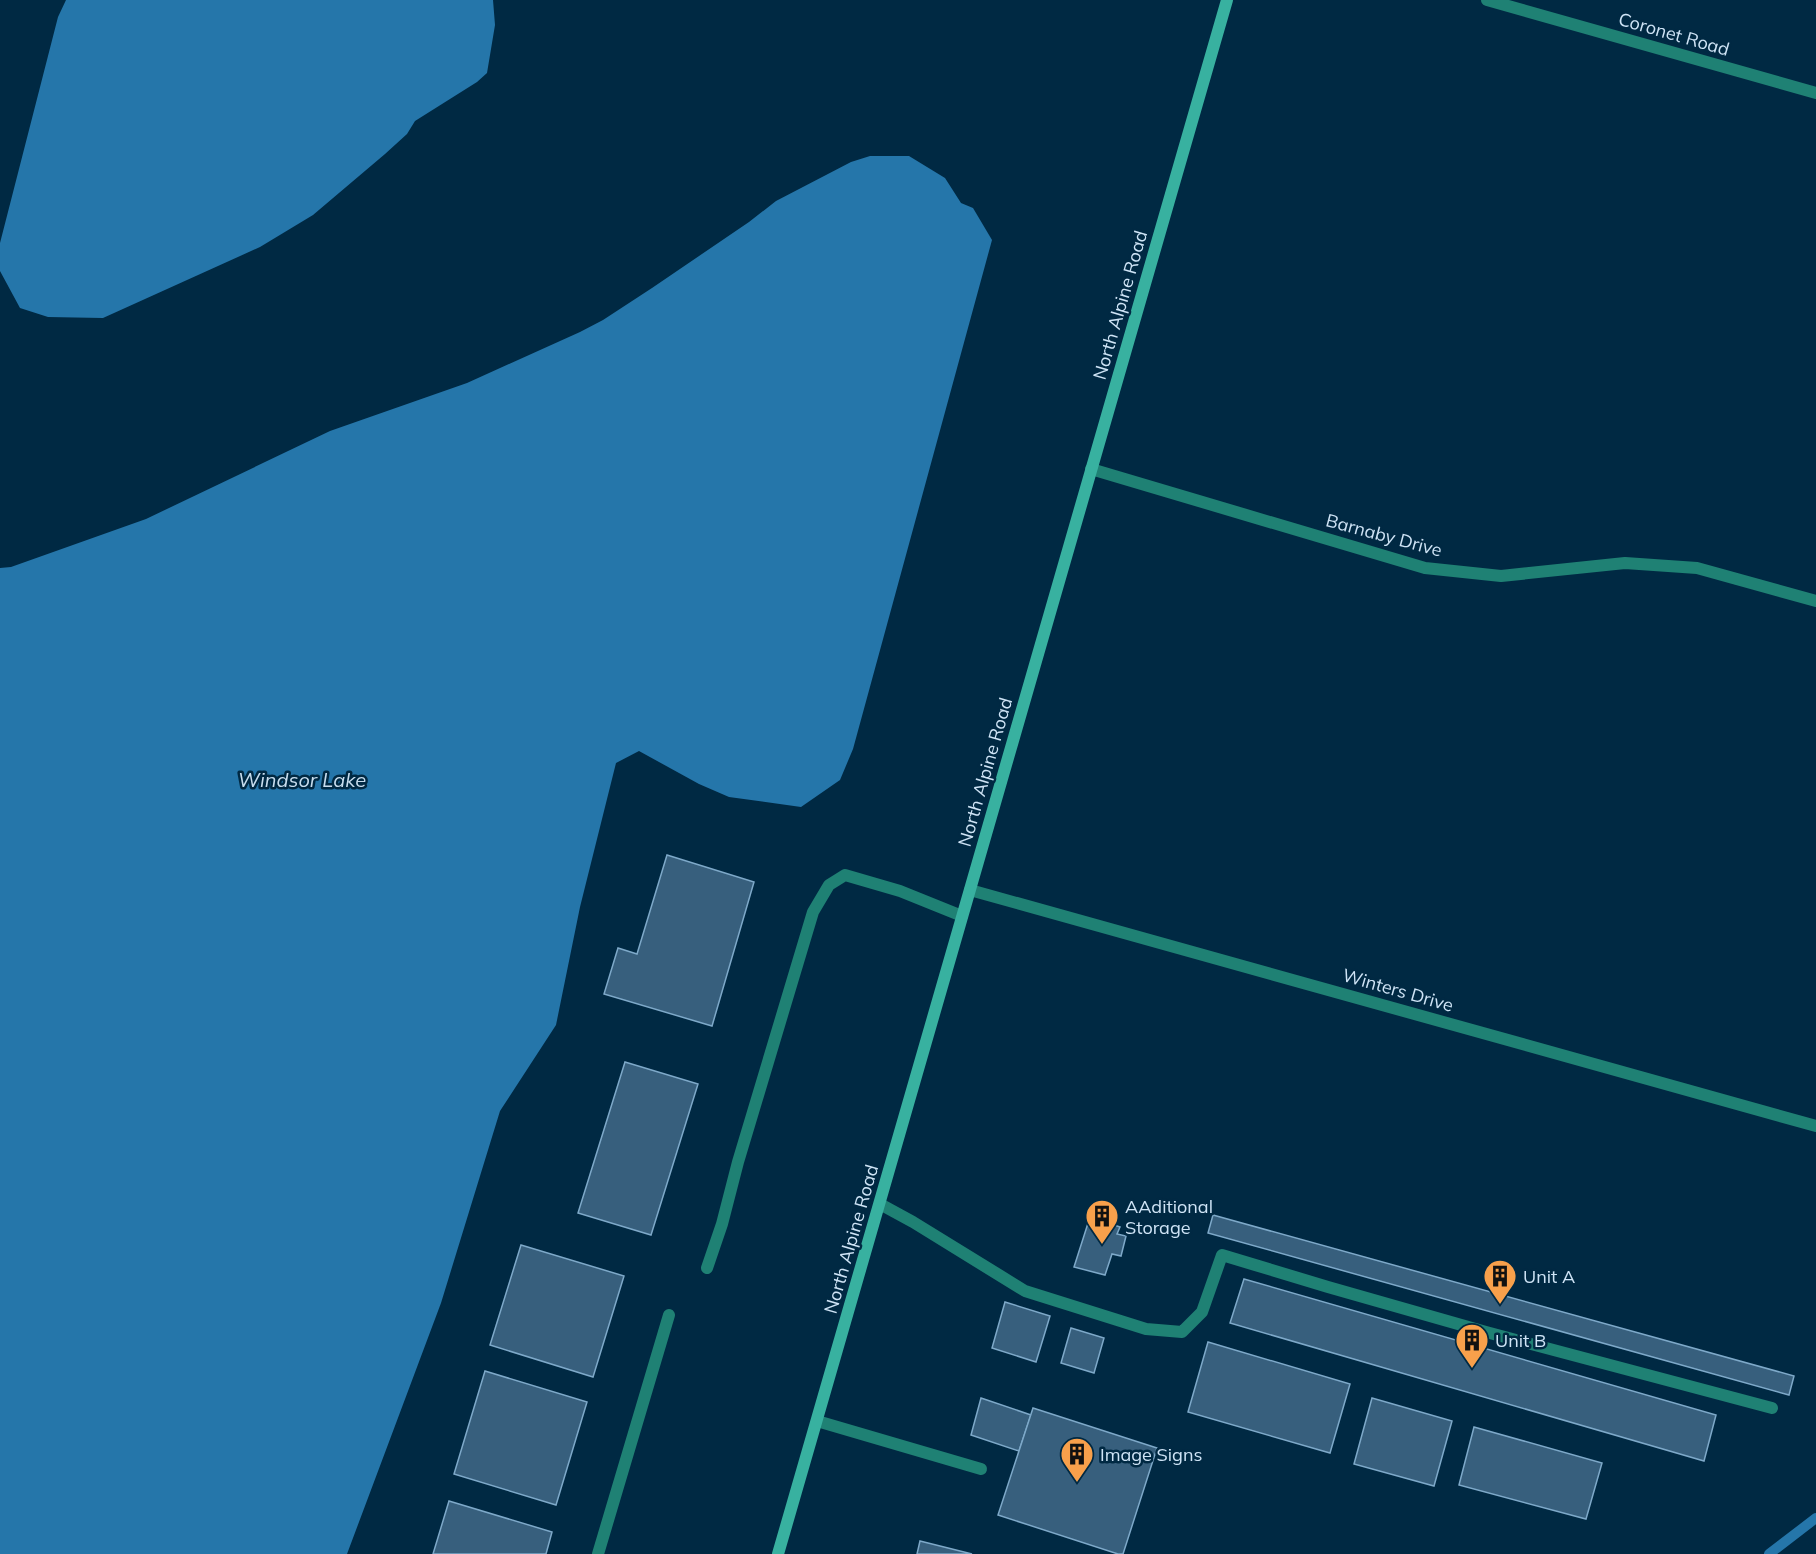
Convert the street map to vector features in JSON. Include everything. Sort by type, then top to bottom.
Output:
[{"type":"main road","name":"North Alpine Road","points":[[778,1554],[1227,0]]},
{"type":"street","name":"Coronet Road","points":[[1487,0],[1816,93]]},
{"type":"street","name":"Barnaby Drive","points":[[1091,469],[1425,568],[1501,576],[1625,563],[1697,568],[1816,601]]},
{"type":"street","points":[[707,1268],[722,1224],[744,1140],[813,912],[829,885],[845,875],[900,891],[962,916]]},
{"type":"street","name":"Winters Drive","points":[[970,890],[1816,1126]]},
{"type":"street","points":[[880,1204],[1025,1291],[1146,1329],[1182,1332],[1202,1312],[1222,1255],[1486,1332],[1772,1408]]},
{"type":"street","points":[[598,1554],[669,1316]]},
{"type":"street","points":[[817,1421],[981,1469]]},
{"type":"water","points":[[66,0],[493,0],[495,25],[487,73],[477,82],[415,121],[407,134],[313,215],[260,247],[103,318],[48,317],[20,308],[0,271],[0,243],[58,17]]},
{"type":"water","name":"Windsor Lake","points":[[870,156],[909,156],[945,178],[961,203],[973,208],[992,240],[853,749],[840,780],[801,807],[729,797],[699,784],[639,751],[616,763],[580,907],[556,1025],[500,1111],[441,1303],[347,1554],[0,1554],[0,568],[11,567],[146,519],[330,431],[467,383],[580,332],[652,288],[776,201],[851,162]]},
{"type":"building","points":[[667,855],[754,882],[712,1026],[604,994],[618,948],[637,954]]},
{"type":"building","points":[[625,1062],[698,1084],[651,1235],[578,1213]]},
{"type":"building","name":"Unit A","points":[[1213,1215],[1794,1376],[1789,1395],[1208,1233]]},
{"type":"building","name":"AAditional Storage","points":[[1090,1217],[1120,1227],[1117,1234],[1126,1236],[1121,1256],[1112,1254],[1105,1275],[1074,1267]]},
{"type":"building","points":[[521,1245],[624,1276],[593,1377],[490,1345]]},
{"type":"building","name":"Unit B","points":[[1244,1279],[1716,1415],[1704,1461],[1230,1323]]},
{"type":"building","points":[[1005,1302],[1050,1316],[1036,1362],[992,1348]]},
{"type":"building","points":[[1071,1328],[1104,1338],[1094,1373],[1061,1363]]},
{"type":"building","points":[[1208,1342],[1350,1384],[1330,1453],[1188,1412]]},
{"type":"building","points":[[485,1371],[587,1402],[556,1505],[454,1474]]},
{"type":"building","points":[[981,1398],[1031,1415],[1019,1451],[971,1435]]},
{"type":"building","points":[[1372,1398],[1452,1421],[1434,1486],[1354,1464]]},
{"type":"building","name":"Image Signs","points":[[1033,1408],[1157,1448],[1123,1554],[998,1515]]},
{"type":"building","points":[[1474,1427],[1602,1463],[1586,1519],[1459,1485]]},
{"type":"building","points":[[449,1501],[552,1532],[546,1554],[433,1554]]},
{"type":"building","points":[[920,1541],[972,1554],[917,1554]]},
{"type":"waterway","points":[[1769,1554],[1816,1518]]},
{"type":"place","name":"AAditional Storage","points":[[1102,1245]]},
{"type":"place","name":"Unit A","points":[[1500,1305]]},
{"type":"place","name":"Unit B","points":[[1472,1369]]},
{"type":"place","name":"Image Signs","points":[[1077,1483]]}]
